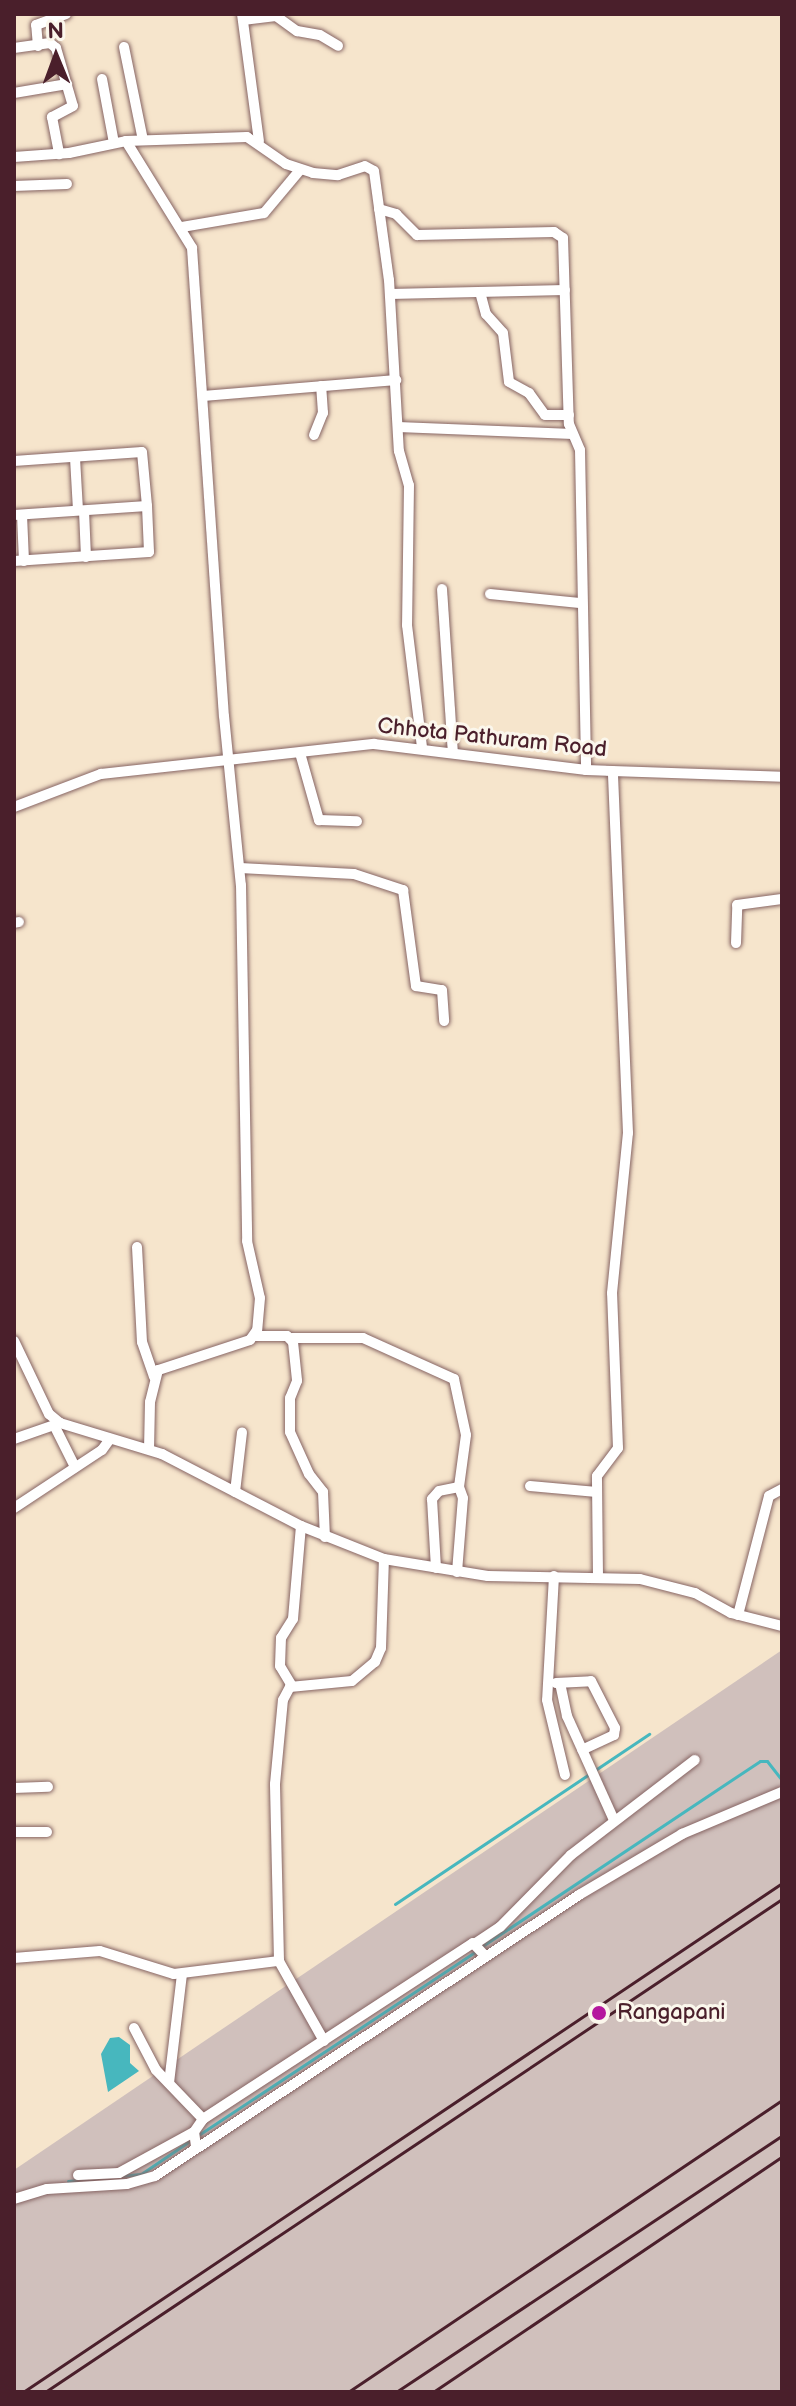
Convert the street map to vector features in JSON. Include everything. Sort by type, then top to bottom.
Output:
[{"type":"street","points":[[38,46],[36,25],[66,14]]},
{"type":"street","points":[[259,141],[242,17],[276,16],[338,46]]},
{"type":"street","points":[[14,48],[54,45],[73,106],[54,114],[51,123],[59,154]]},
{"type":"street","points":[[124,47],[143,140]]},
{"type":"street","points":[[102,79],[114,143]]},
{"type":"street","points":[[14,93],[67,84]]},
{"type":"street","points":[[14,157],[59,154],[126,141],[247,137],[259,141],[277,159],[300,170],[338,175],[371,168],[390,294],[400,460],[409,485],[408,635],[422,748]]},
{"type":"street","points":[[126,141],[182,227],[192,248],[229,761],[240,868],[247,1241],[260,1298],[254,1336]]},
{"type":"street","points":[[182,227],[264,213],[300,170]]},
{"type":"street","points":[[14,186],[67,184]]},
{"type":"street","points":[[379,209],[396,214],[417,235],[560,234],[569,415],[580,450],[580,603],[586,770]]},
{"type":"street","points":[[390,294],[565,290]]},
{"type":"street","points":[[480,292],[486,314],[503,333],[509,382],[529,393],[545,415],[569,415]]},
{"type":"street","points":[[203,396],[396,380]]},
{"type":"street","points":[[314,435],[323,413],[321,386]]},
{"type":"street","points":[[398,427],[573,434]]},
{"type":"street","points":[[14,461],[142,452],[147,506],[148,553],[19,561],[18,515],[147,506]]},
{"type":"street","points":[[75,458],[86,557]]},
{"type":"street","points":[[442,589],[453,753]]},
{"type":"street","points":[[490,594],[580,603]]},
{"type":"street","name":"Chhota Pathuram Road","points":[[14,807],[101,774],[374,744],[586,770],[782,777]]},
{"type":"street","points":[[300,753],[319,820],[357,821]]},
{"type":"street","points":[[598,1577],[599,1469],[613,1460],[618,1448],[612,1293],[628,1144],[613,771]]},
{"type":"street","points":[[240,868],[354,874],[403,890],[416,986],[442,990],[444,1021]]},
{"type":"street","points":[[736,943],[737,905],[782,899]]},
{"type":"street","points":[[137,1247],[142,1342],[154,1377],[149,1449]]},
{"type":"street","points":[[154,1377],[164,1365],[254,1336],[363,1338],[452,1376],[467,1424],[459,1487],[463,1498],[457,1572]]},
{"type":"street","points":[[292,1338],[297,1381],[290,1398],[290,1432],[309,1474],[323,1492],[325,1537]]},
{"type":"street","points":[[14,1341],[75,1467]]},
{"type":"street","points":[[14,1439],[57,1425],[149,1449],[301,1526],[384,1559],[457,1572],[598,1577],[669,1584],[738,1615],[782,1626]]},
{"type":"street","points":[[235,1492],[242,1432]]},
{"type":"street","points":[[14,1508],[110,1439]]},
{"type":"street","points":[[530,1486],[597,1492]]},
{"type":"street","points":[[436,1568],[432,1499],[439,1491],[459,1487]]},
{"type":"street","points":[[738,1615],[769,1496],[782,1489]]},
{"type":"street","points":[[292,1686],[280,1666],[281,1638],[293,1619],[301,1526]]},
{"type":"street","points":[[292,1686],[352,1681],[375,1662],[381,1648],[384,1559]]},
{"type":"street","points":[[554,1576],[555,1683],[614,1820]]},
{"type":"street","points":[[555,1683],[594,1684],[615,1728],[614,1735],[582,1750]]},
{"type":"street","points":[[555,1683],[547,1700],[565,1775]]},
{"type":"street","points":[[292,1686],[283,1700],[276,1770],[279,1961],[324,2041]]},
{"type":"street","points":[[14,2199],[47,2189],[142,2182],[480,1948],[559,1866],[614,1820],[695,1760]]},
{"type":"street","points":[[14,1788],[48,1787]]},
{"type":"street","points":[[78,2175],[119,2173],[194,2132],[203,2119],[324,2041],[480,1948],[682,1834],[782,1792]]},
{"type":"street","points":[[14,1832],[47,1832]]},
{"type":"street","points":[[14,1958],[100,1951],[182,1974],[279,1961]]},
{"type":"street","points":[[169,2083],[182,1974]]},
{"type":"street","points":[[134,2028],[145,2055],[203,2119]]},
{"type":"street","points":[[194,2132],[196,2146]]},
{"type":"shaded area","points":[[782,1650],[782,2392],[14,2392],[14,2170]]},
{"type":"water","points":[[119,2037],[130,2045],[130,2063],[139,2071],[108,2092],[101,2054],[110,2038]]},
{"type":"waterway","points":[[395,1904],[649,1734]]},
{"type":"waterway","points":[[481,1947],[760,1761],[767,1761],[782,1780]]},
{"type":"waterway","points":[[200,2134],[475,1952]]},
{"type":"waterway","points":[[68,2181],[141,2174],[188,2142]]},
{"type":"railway","points":[[23,2392],[782,1883]]},
{"type":"railway","points":[[45,2392],[782,1899]]},
{"type":"railway","points":[[348,2392],[782,2100]]},
{"type":"railway","points":[[396,2392],[782,2136]]},
{"type":"railway","points":[[433,2392],[782,2157]]},
{"type":"place","name":"Rangapani","points":[[599,2013]]}]
